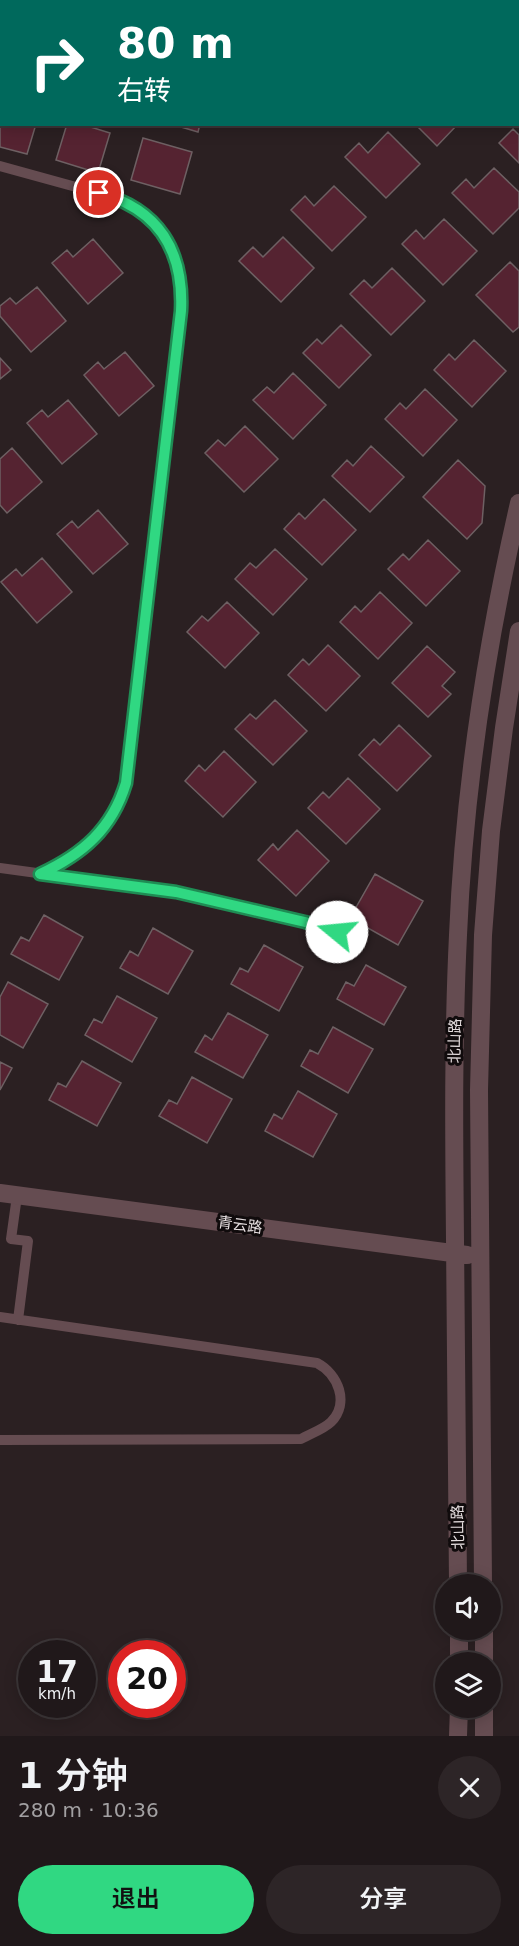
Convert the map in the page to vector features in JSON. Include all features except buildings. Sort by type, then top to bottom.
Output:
[{"type":"street","name":"北山路","points":[[458,1574],[455,1034],[458,933],[465,840],[479,724],[495,621],[519,503]]},
{"type":"street","name":"北山路","points":[[483,1574],[479,1090],[483,935],[497,785],[519,631]]},
{"type":"street","name":"青云路","points":[[9,1194],[481,1257]]},
{"type":"street","points":[[458,1736],[459,1718]]},
{"type":"street","points":[[484,1718],[484,1736]]},
{"type":"lane","points":[[0,166],[114,197],[149,218],[161,231],[177,261],[182,294],[126,783],[121,801],[106,826],[83,849],[63,863],[40,874]]},
{"type":"lane","points":[[0,868],[176,892],[305,922],[337,932]]},
{"type":"lane","points":[[9,1194],[11,1239],[28,1241],[18,1320]]},
{"type":"lane","points":[[0,1317],[316,1363],[325,1367],[340,1389],[339,1407],[330,1422],[302,1439],[0,1440]]},
{"type":"route","points":[[99,193],[114,197],[134,208],[149,218],[161,231],[177,261],[181,277],[181,311],[126,783],[121,801],[106,826],[83,849],[63,863],[40,874],[176,892],[305,922],[337,932]]}]
